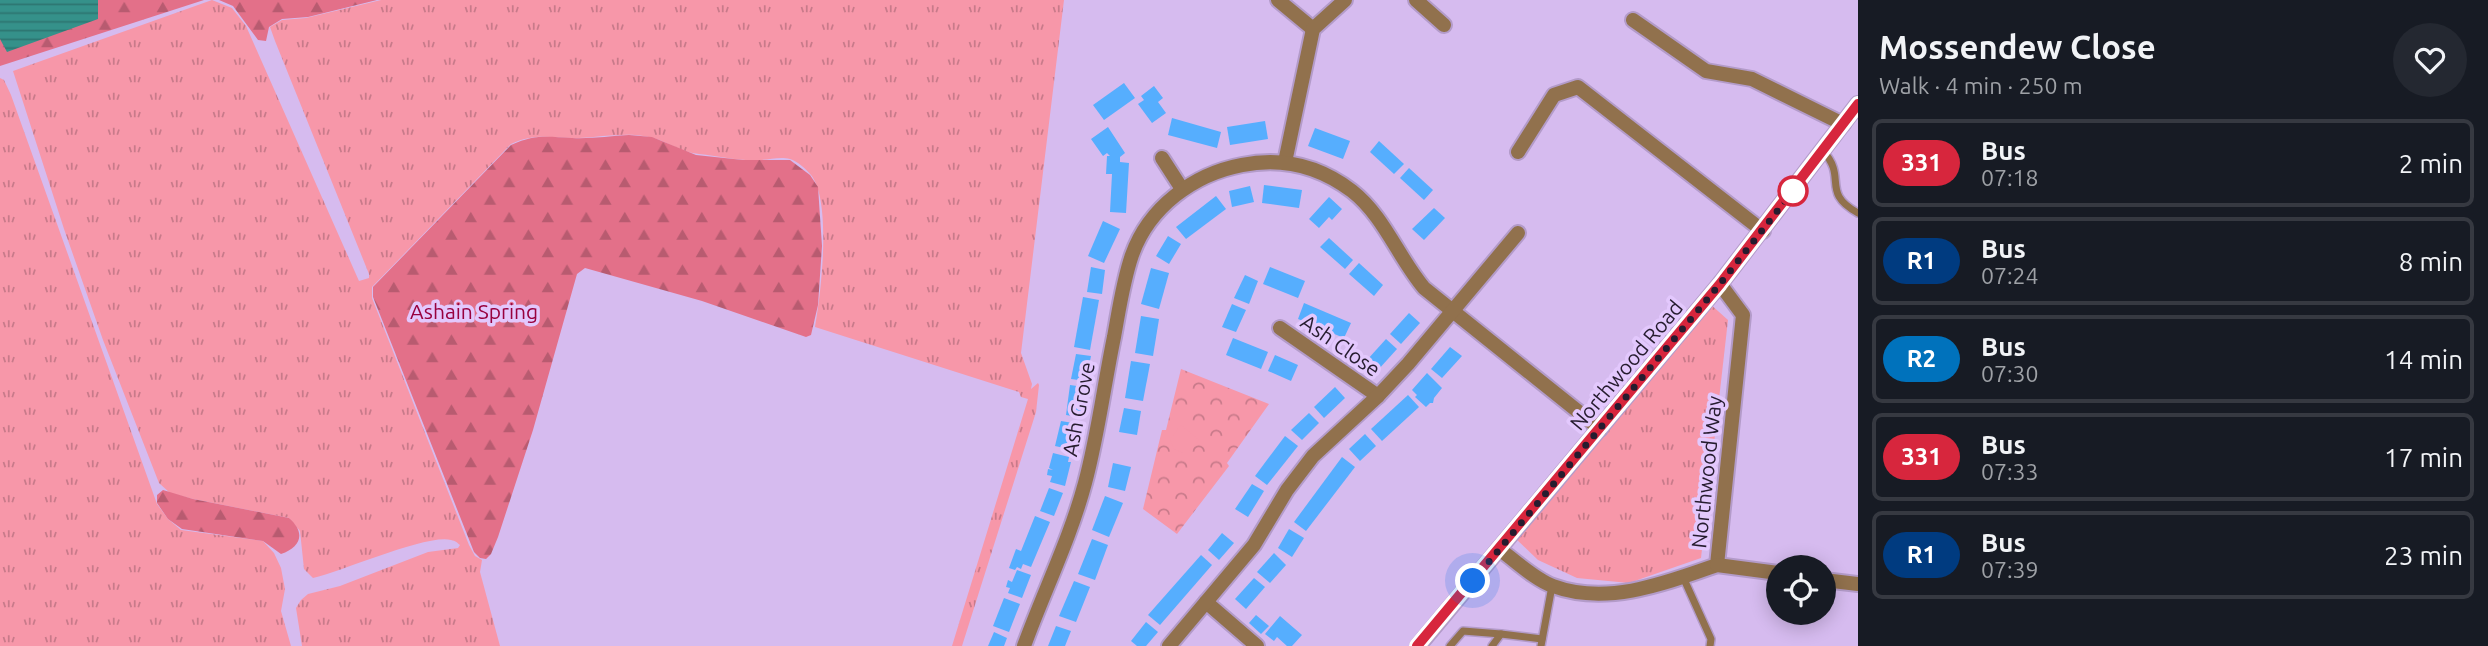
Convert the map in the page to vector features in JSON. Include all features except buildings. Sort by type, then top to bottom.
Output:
[{"type":"street","points":[[1278,0],[1312,29]]},
{"type":"street","points":[[1285,162],[1312,29],[1345,0]]},
{"type":"street","points":[[1416,0],[1444,25]]},
{"type":"street","points":[[1633,20],[1706,71],[1752,79],[1843,124]]},
{"type":"street","points":[[1518,152],[1554,95],[1578,87],[1763,231]]},
{"type":"street","name":"Northwood Road","points":[[1418,646],[1720,284],[1858,104]]},
{"type":"street","points":[[1162,158],[1182,189]]},
{"type":"street","name":"Ash Grove","points":[[1024,646],[1086,480],[1133,253],[1147,226],[1182,189],[1219,171],[1262,162],[1285,162],[1321,172],[1352,191],[1366,203],[1384,227],[1412,273],[1452,312],[1600,429]]},
{"type":"street","points":[[1169,646],[1254,545],[1287,490],[1313,456],[1378,396],[1518,233]]},
{"type":"street","name":"Northwood Way","points":[[1499,549],[1552,586],[1581,592],[1630,592],[1717,565],[1744,316],[1720,284]]},
{"type":"street","name":"Ash Close","points":[[1280,328],[1378,396]]},
{"type":"street","points":[[1717,565],[1766,571]]},
{"type":"street","points":[[1836,581],[1858,584]]},
{"type":"street","points":[[1206,602],[1257,646]]},
{"type":"lane","points":[[1823,151],[1836,169],[1835,190],[1839,198],[1844,205],[1858,212]]},
{"type":"lane","points":[[1683,577],[1710,639],[1710,646]]},
{"type":"lane","points":[[1450,646],[1463,631],[1501,634],[1542,642],[1552,586]]},
{"type":"lane","points":[[1492,646],[1501,634]]},
{"type":"green space","points":[[0,0],[204,0],[0,66]]},
{"type":"green space","points":[[212,0],[232,8],[246,26],[359,281],[369,278],[369,274],[270,27],[282,20],[306,18],[381,0],[1064,0],[1021,353],[1032,384],[1031,389],[1038,383],[1039,385],[1036,412],[962,646],[952,646],[1028,399],[1021,397],[1019,392],[815,327],[823,248],[821,205],[811,175],[798,163],[786,158],[743,160],[692,153],[655,139],[623,135],[537,137],[511,144],[372,287],[372,298],[469,545],[475,556],[482,560],[480,572],[500,646],[302,646],[296,608],[308,594],[340,586],[428,552],[458,548],[460,545],[451,540],[423,542],[313,578],[304,569],[300,531],[289,518],[170,493],[159,483],[103,340],[13,71]]},
{"type":"green space","points":[[219,0],[377,0],[308,17],[282,19],[269,27],[266,41],[258,40],[233,6]]},
{"type":"green space","points":[[0,78],[4,80],[11,95],[157,504],[181,530],[263,541],[274,553],[281,568],[285,589],[281,611],[291,646],[0,646]]},
{"type":"green space","name":"Ashain Spring","points":[[541,137],[652,137],[696,155],[743,160],[790,160],[810,175],[818,187],[822,246],[818,305],[811,335],[806,337],[702,301],[585,268],[577,274],[533,430],[498,537],[491,554],[486,559],[480,558],[474,552],[373,297],[373,287],[511,145]]},
{"type":"green space","points":[[1709,303],[1728,320],[1701,558],[1629,583],[1577,578],[1538,560],[1514,537]]},
{"type":"green space","points":[[1181,369],[1269,404],[1227,463],[1229,466],[1177,534],[1143,509],[1162,430],[1166,430]]},
{"type":"green space","points":[[1181,425],[1199,440],[1189,451],[1183,453],[1174,449],[1170,439]]},
{"type":"green space","points":[[163,490],[193,499],[289,518],[298,529],[299,539],[293,548],[281,554],[263,541],[182,529],[168,519],[157,503],[157,495]]},
{"type":"shaded area","points":[[0,0],[98,0],[98,19],[7,52],[0,39]]},
{"type":"bus line","name":"331","points":[[1417,646],[1720,284],[1858,104]]},
{"type":"route","points":[[1473,581],[1720,284],[1793,191]]}]
